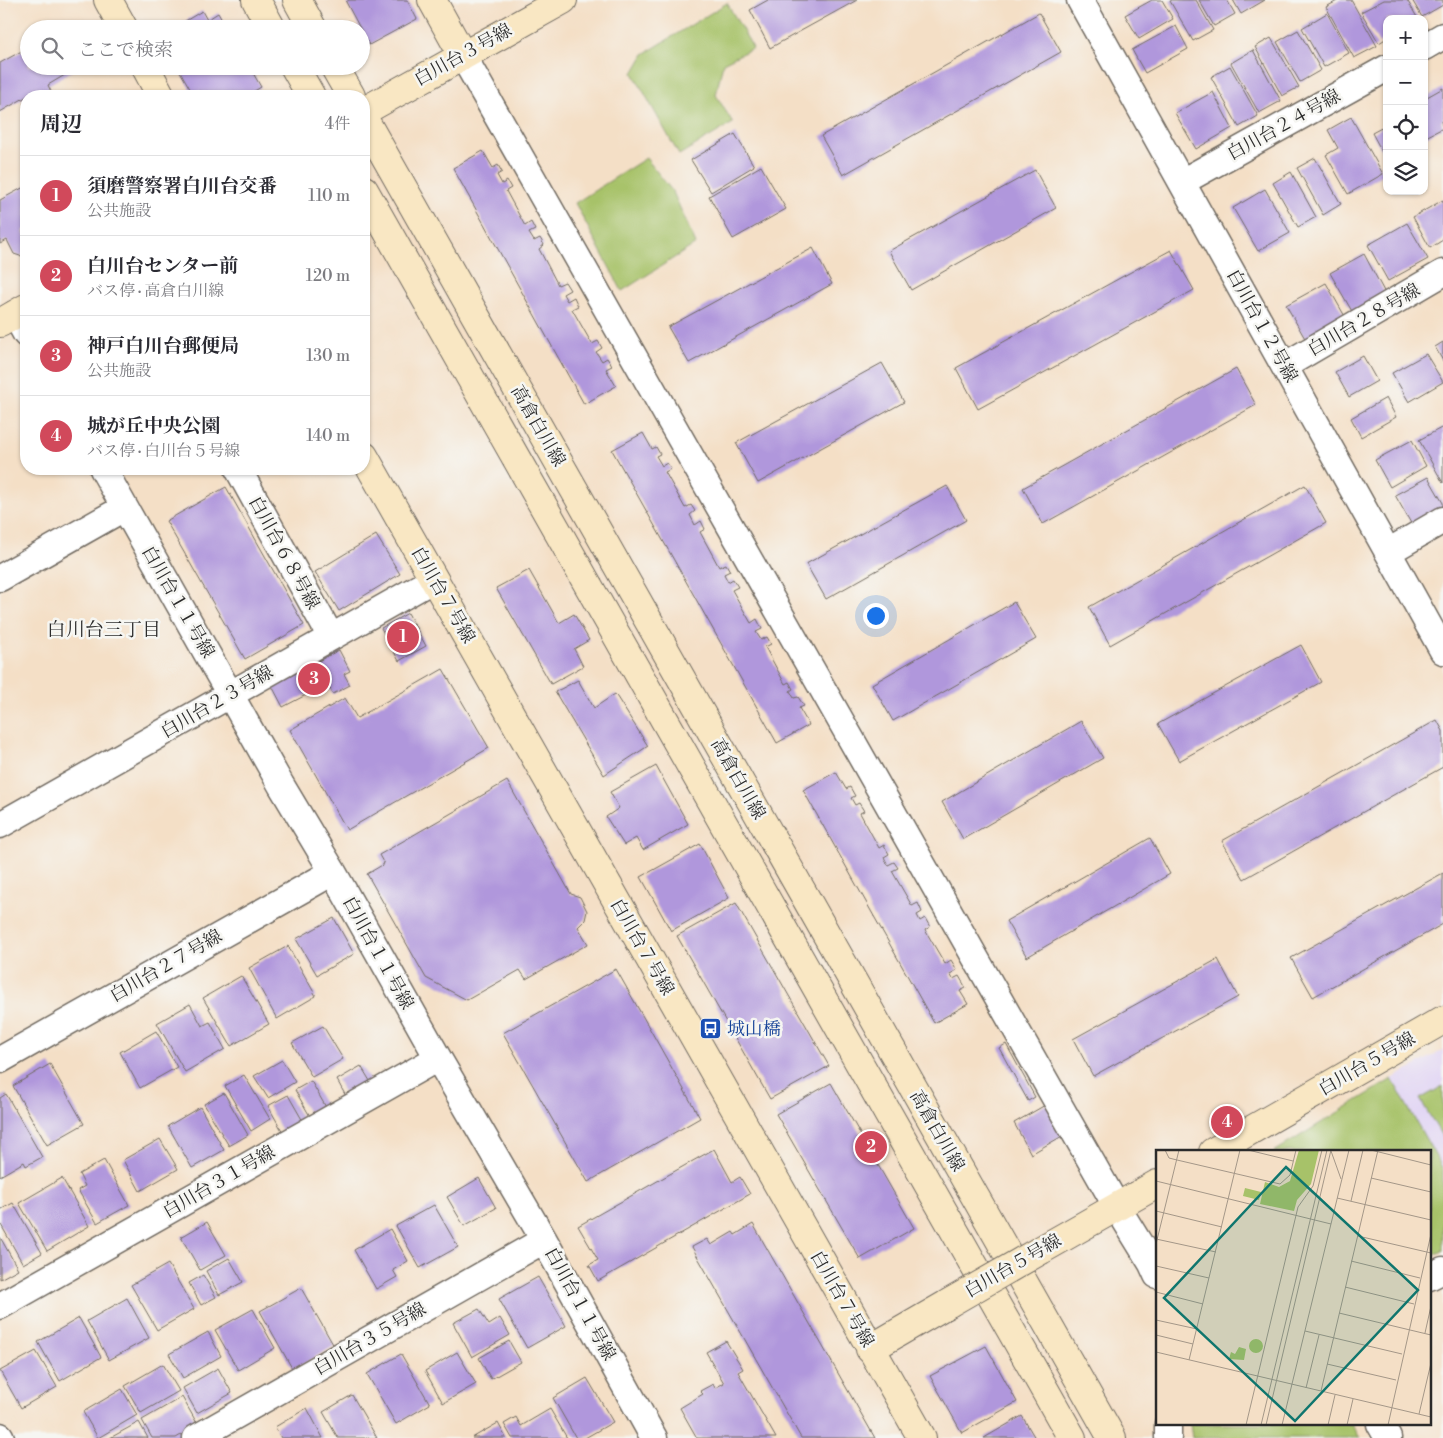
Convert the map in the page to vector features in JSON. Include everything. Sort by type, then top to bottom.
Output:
[{"type":"street","points":[[108,0],[119,20]]},
{"type":"street","points":[[256,0],[267,20]]},
{"type":"street","points":[[296,0],[308,20]]},
{"type":"street","points":[[432,0],[1156,1274]]},
{"type":"street","name":"白川台３号線","points":[[370,108],[563,0]]},
{"type":"street","name":"白川台１２号線","points":[[1080,0],[1443,651]]},
{"type":"street","points":[[1428,45],[1443,36]]},
{"type":"street","name":"白川台２４号線","points":[[1182,182],[1383,70]]},
{"type":"street","points":[[150,75],[158,90]]},
{"type":"street","points":[[299,75],[308,90]]},
{"type":"street","points":[[339,75],[348,90]]},
{"type":"street","name":"高倉白川線","points":[[370,130],[1112,1438]]},
{"type":"street","name":"高倉白川線","points":[[370,201],[1072,1438]]},
{"type":"street","name":"白川台２８号線","points":[[1284,366],[1443,273]]},
{"type":"street","name":"白川台７号線","points":[[370,467],[922,1438]]},
{"type":"street","name":"白川台１１号線","points":[[105,475],[281,785],[544,1240],[643,1434]]},
{"type":"street","name":"白川台６８号線","points":[[241,475],[331,637]]},
{"type":"street","points":[[0,578],[124,508]]},
{"type":"street","points":[[1388,552],[1443,520]]},
{"type":"street","name":"白川台２３号線","points":[[0,825],[434,579]]},
{"type":"street","name":"白川台２７号線","points":[[0,1060],[332,872]]},
{"type":"street","name":"白川台５号線","points":[[1216,1150],[1443,1020]]},
{"type":"street","name":"白川台３１号線","points":[[0,1306],[438,1058]]},
{"type":"street","name":"白川台５号線","points":[[870,1349],[1156,1185]]},
{"type":"street","name":"白川台３５号線","points":[[196,1438],[544,1240]]},
{"type":"street","points":[[1430,1276],[1443,1270]]},
{"type":"street","points":[[1381,1426],[1388,1438]]},
{"type":"shaded area","points":[[1443,1050],[1443,1169],[1392,1079]]},
{"type":"green space","points":[[727,3],[753,48],[723,63],[716,95],[733,123],[679,155],[633,73],[644,54]]},
{"type":"green space","points":[[646,158],[673,192],[696,244],[622,291],[575,203]]},
{"type":"green space","points":[[1392,1079],[1443,1169],[1443,1251],[1430,1257],[1430,1150],[1277,1150]]},
{"type":"green space","points":[[1443,1086],[1443,1138],[1420,1099]]},
{"type":"green space","points":[[1190,1426],[1353,1426],[1360,1438],[1192,1438]]},
{"type":"building","points":[[349,0],[407,0],[417,19],[370,44],[370,20],[356,20],[346,2]]},
{"type":"building","points":[[768,0],[857,0],[770,48],[750,10]]},
{"type":"building","points":[[1152,0],[1162,0],[1173,19],[1139,39],[1125,15]]},
{"type":"building","points":[[1196,0],[1213,30],[1193,41],[1170,1]]},
{"type":"building","points":[[1199,0],[1227,0],[1235,14],[1214,26]]},
{"type":"building","points":[[1233,0],[1265,0],[1241,14]]},
{"type":"building","points":[[1339,0],[1351,0],[1377,46],[1354,58],[1326,7]]},
{"type":"building","points":[[1384,0],[1407,0],[1416,15],[1383,15],[1383,40],[1379,43],[1361,12]]},
{"type":"building","points":[[1412,0],[1443,0],[1443,5],[1426,15],[1421,15]]},
{"type":"building","points":[[202,11],[207,20],[187,20]]},
{"type":"building","points":[[218,13],[222,20],[207,20]]},
{"type":"building","points":[[1039,13],[1061,52],[843,175],[821,136]]},
{"type":"building","points":[[1327,13],[1349,53],[1324,67],[1302,28]]},
{"type":"building","points":[[1176,26],[1188,49],[1145,73],[1132,50]]},
{"type":"building","points":[[1298,30],[1321,70],[1300,82],[1277,42]]},
{"type":"building","points":[[1271,38],[1299,87],[1282,96],[1255,47]]},
{"type":"building","points":[[1253,50],[1281,101],[1259,113],[1231,63]]},
{"type":"building","points":[[20,52],[20,75],[65,75],[48,85],[50,90],[20,90],[20,100],[0,112],[0,63]]},
{"type":"building","points":[[1230,66],[1258,116],[1239,127],[1211,77]]},
{"type":"building","points":[[182,75],[254,75],[261,87],[256,90],[191,90]]},
{"type":"building","points":[[1443,88],[1443,120],[1441,121],[1443,128],[1428,136],[1428,105],[1428,96]]},
{"type":"building","points":[[1213,92],[1232,128],[1196,149],[1175,113]]},
{"type":"building","points":[[1351,117],[1383,174],[1348,194],[1326,155],[1338,148],[1328,130]]},
{"type":"building","points":[[1383,127],[1383,154],[1372,133]]},
{"type":"building","points":[[735,134],[754,166],[711,192],[691,160]]},
{"type":"building","points":[[483,151],[493,168],[498,165],[502,172],[497,175],[502,184],[507,181],[511,188],[506,191],[525,226],[531,222],[535,230],[529,233],[534,241],[540,238],[544,245],[539,249],[558,285],[565,282],[570,290],[563,294],[567,301],[574,297],[578,306],[572,309],[592,344],[598,341],[602,348],[596,352],[602,361],[607,358],[612,366],[606,369],[616,386],[584,404],[453,168]]},
{"type":"building","points":[[1315,158],[1341,204],[1323,215],[1297,168]]},
{"type":"building","points":[[761,166],[786,209],[733,239],[709,196]]},
{"type":"building","points":[[1035,170],[1056,208],[911,290],[889,251]]},
{"type":"building","points":[[1291,172],[1316,217],[1298,227],[1273,183]]},
{"type":"building","points":[[20,189],[20,256],[14,254],[7,240],[0,244],[0,200]]},
{"type":"building","points":[[1265,189],[1290,233],[1258,251],[1233,208]]},
{"type":"building","points":[[1443,200],[1443,240],[1430,248],[1413,217]]},
{"type":"building","points":[[1407,223],[1428,259],[1388,281],[1368,245]]},
{"type":"building","points":[[813,248],[832,284],[689,363],[668,327]]},
{"type":"building","points":[[1171,250],[1194,290],[978,409],[956,368]]},
{"type":"building","points":[[1364,254],[1386,295],[1353,313],[1330,273]]},
{"type":"building","points":[[1326,283],[1347,320],[1307,342],[1286,305]]},
{"type":"building","points":[[1443,342],[1443,361],[1435,347]]},
{"type":"building","points":[[1426,354],[1443,382],[1409,402],[1392,373]]},
{"type":"building","points":[[1363,356],[1377,381],[1349,397],[1335,372]]},
{"type":"building","points":[[882,363],[904,402],[758,483],[736,443]]},
{"type":"building","points":[[1236,369],[1256,405],[1043,524],[1023,488]]},
{"type":"building","points":[[1386,398],[1396,417],[1361,437],[1351,418]]},
{"type":"building","points":[[1443,427],[1443,483],[1419,440]]},
{"type":"building","points":[[643,433],[652,449],[656,447],[660,454],[656,456],[662,466],[667,463],[671,469],[665,472],[685,508],[691,505],[695,511],[690,515],[695,525],[701,521],[705,529],[700,532],[719,567],[726,564],[730,571],[724,574],[728,582],[733,579],[738,587],[732,590],[751,623],[757,619],[762,629],[756,632],[761,640],[767,637],[771,644],[765,647],[785,684],[789,682],[793,689],[790,691],[794,698],[798,697],[804,706],[799,708],[809,725],[777,743],[612,450]]},
{"type":"building","points":[[1412,440],[1426,466],[1390,487],[1375,460]]},
{"type":"building","points":[[1428,477],[1443,503],[1443,508],[1412,525],[1395,495]]},
{"type":"building","points":[[1305,485],[1326,523],[1110,645],[1089,607]]},
{"type":"building","points":[[947,486],[966,520],[826,599],[806,564]]},
{"type":"building","points":[[226,487],[304,625],[245,659],[166,521]]},
{"type":"building","points":[[376,535],[400,574],[339,611],[315,572]]},
{"type":"building","points":[[529,570],[559,623],[574,614],[589,640],[574,649],[583,666],[551,684],[496,588]]},
{"type":"building","points":[[1014,602],[1036,639],[893,721],[872,684]]},
{"type":"building","points":[[408,613],[426,646],[399,661],[381,628]]},
{"type":"building","points":[[1301,645],[1321,682],[1179,761],[1158,724]]},
{"type":"building","points":[[339,650],[350,671],[344,674],[350,685],[333,694],[327,684],[283,707],[272,686]]},
{"type":"building","points":[[443,669],[489,748],[347,830],[290,730],[345,698],[357,718]]},
{"type":"building","points":[[578,680],[594,708],[615,694],[648,746],[604,775],[555,692]]},
{"type":"building","points":[[1437,720],[1443,731],[1443,767],[1244,879],[1222,841]]},
{"type":"building","points":[[1081,721],[1103,758],[963,839],[942,802]]},
{"type":"building","points":[[656,766],[688,824],[643,850],[636,838],[624,845],[606,817],[619,808],[610,792]]},
{"type":"building","points":[[836,772],[846,789],[850,787],[855,796],[851,798],[855,805],[859,803],[864,811],[860,813],[879,848],[884,845],[889,854],[884,857],[888,865],[894,862],[898,868],[892,871],[912,906],[918,903],[922,912],[917,915],[920,921],[925,918],[930,927],[925,930],[945,964],[951,960],[957,970],[950,974],[953,979],[959,976],[966,988],[960,991],[968,1004],[934,1023],[803,790]]},
{"type":"building","points":[[507,781],[571,894],[580,897],[587,911],[585,920],[578,927],[588,944],[526,979],[520,970],[467,1000],[426,978],[367,874],[384,864],[379,855]]},
{"type":"building","points":[[1150,838],[1170,874],[1027,957],[1006,921]]},
{"type":"building","points":[[700,844],[729,898],[671,931],[641,877]]},
{"type":"building","points":[[1443,873],[1443,924],[1313,997],[1291,958]]},
{"type":"building","points":[[736,903],[829,1066],[770,1099],[677,936]]},
{"type":"building","points":[[334,918],[354,954],[317,975],[296,939]]},
{"type":"building","points":[[288,946],[316,996],[277,1019],[249,968]]},
{"type":"building","points":[[1218,959],[1238,997],[1093,1076],[1073,1039]]},
{"type":"building","points":[[616,969],[700,1118],[588,1182],[503,1033]]},
{"type":"building","points":[[241,976],[269,1024],[231,1046],[203,998]]},
{"type":"building","points":[[190,1004],[202,1026],[210,1022],[225,1049],[185,1072],[157,1023]]},
{"type":"building","points":[[323,1026],[343,1059],[312,1077],[292,1043]]},
{"type":"building","points":[[156,1031],[177,1067],[140,1088],[120,1052]]},
{"type":"building","points":[[1006,1044],[1035,1097],[1028,1101],[999,1048]]},
{"type":"building","points":[[282,1060],[295,1082],[268,1098],[254,1076]]},
{"type":"building","points":[[50,1064],[84,1124],[47,1145],[13,1086]]},
{"type":"building","points":[[361,1066],[373,1086],[348,1100],[337,1080]]},
{"type":"building","points":[[244,1075],[270,1119],[251,1131],[225,1086]]},
{"type":"building","points":[[311,1081],[327,1109],[311,1118],[295,1090]]},
{"type":"building","points":[[831,1083],[914,1228],[860,1259],[776,1114]]},
{"type":"building","points":[[224,1093],[248,1135],[229,1146],[204,1104]]},
{"type":"building","points":[[6,1094],[42,1157],[26,1166],[24,1162],[0,1176],[0,1098]]},
{"type":"building","points":[[288,1095],[304,1123],[284,1134],[268,1106]]},
{"type":"building","points":[[1047,1104],[1064,1135],[1031,1154],[1014,1123]]},
{"type":"building","points":[[200,1107],[224,1150],[192,1168],[168,1126]]},
{"type":"building","points":[[160,1139],[178,1169],[140,1191],[123,1160]]},
{"type":"building","points":[[714,1149],[732,1182],[740,1177],[750,1194],[598,1281],[589,1265],[598,1260],[578,1226]]},
{"type":"building","points":[[104,1160],[129,1205],[97,1223],[78,1190],[85,1186],[79,1174]]},
{"type":"building","points":[[62,1178],[89,1226],[47,1251],[19,1203]]},
{"type":"building","points":[[479,1178],[496,1208],[464,1226],[447,1197]]},
{"type":"building","points":[[13,1203],[42,1253],[23,1264],[0,1223],[0,1210]]},
{"type":"building","points":[[434,1205],[458,1247],[420,1268],[396,1226]]},
{"type":"building","points":[[207,1222],[226,1255],[200,1270],[181,1237]]},
{"type":"building","points":[[753,1224],[875,1438],[801,1438],[692,1247],[707,1239],[711,1245],[733,1232],[735,1235]]},
{"type":"building","points":[[390,1229],[408,1261],[393,1270],[397,1277],[376,1289],[354,1250]]},
{"type":"building","points":[[0,1237],[18,1269],[0,1279]]},
{"type":"building","points":[[229,1258],[243,1282],[219,1295],[206,1271]]},
{"type":"building","points":[[168,1264],[194,1309],[157,1330],[131,1285]]},
{"type":"building","points":[[203,1275],[216,1297],[201,1305],[189,1283]]},
{"type":"building","points":[[538,1277],[566,1326],[527,1348],[499,1299]]},
{"type":"building","points":[[301,1288],[334,1346],[293,1370],[260,1311]]},
{"type":"building","points":[[127,1298],[149,1338],[109,1360],[87,1321]]},
{"type":"building","points":[[253,1309],[275,1348],[238,1370],[215,1330]]},
{"type":"building","points":[[479,1309],[489,1325],[500,1318],[510,1335],[472,1357],[453,1323]]},
{"type":"building","points":[[79,1318],[101,1357],[60,1381],[38,1342]]},
{"type":"building","points":[[208,1332],[221,1356],[183,1378],[169,1354]]},
{"type":"building","points":[[509,1341],[521,1362],[491,1379],[479,1358]]},
{"type":"building","points":[[726,1341],[743,1369],[738,1372],[776,1438],[697,1438],[680,1408],[703,1394],[700,1391],[713,1384],[715,1388],[724,1383],[706,1352]]},
{"type":"building","points":[[986,1346],[1017,1402],[962,1433],[930,1376]]},
{"type":"building","points":[[36,1351],[57,1387],[21,1408],[0,1371]]},
{"type":"building","points":[[457,1352],[476,1384],[443,1403],[425,1371]]},
{"type":"building","points":[[401,1354],[430,1404],[396,1424],[367,1374]]},
{"type":"building","points":[[163,1364],[179,1391],[141,1413],[125,1386]]},
{"type":"building","points":[[218,1368],[232,1393],[197,1413],[183,1388]]},
{"type":"building","points":[[587,1378],[613,1422],[585,1438],[576,1438],[553,1398]]},
{"type":"building","points":[[122,1389],[137,1415],[98,1438],[83,1412]]},
{"type":"building","points":[[352,1395],[377,1438],[338,1438],[323,1412]]},
{"type":"building","points":[[182,1397],[198,1425],[176,1438],[152,1438],[142,1420]]},
{"type":"building","points":[[307,1408],[323,1438],[281,1438],[275,1427]]},
{"type":"building","points":[[550,1409],[567,1438],[512,1438],[504,1424],[516,1417],[521,1426]]},
{"type":"building","points":[[1022,1416],[1035,1438],[984,1438]]},
{"type":"building","points":[[139,1422],[148,1438],[110,1438]]},
{"type":"building","points":[[498,1423],[506,1438],[472,1438]]},
{"type":"place","name":"須磨警察署白川台交番","points":[[403,637]]},
{"type":"place","name":"神戸白川台郵便局","points":[[314,679]]},
{"type":"place","name":"城山橋","points":[[711,1029]]},
{"type":"place","name":"城が丘中央公園","points":[[1227,1122]]},
{"type":"place","name":"白川台センター前","points":[[871,1147]]},
{"type":"district","name":"白川台三丁目","points":[[104,630]]}]
